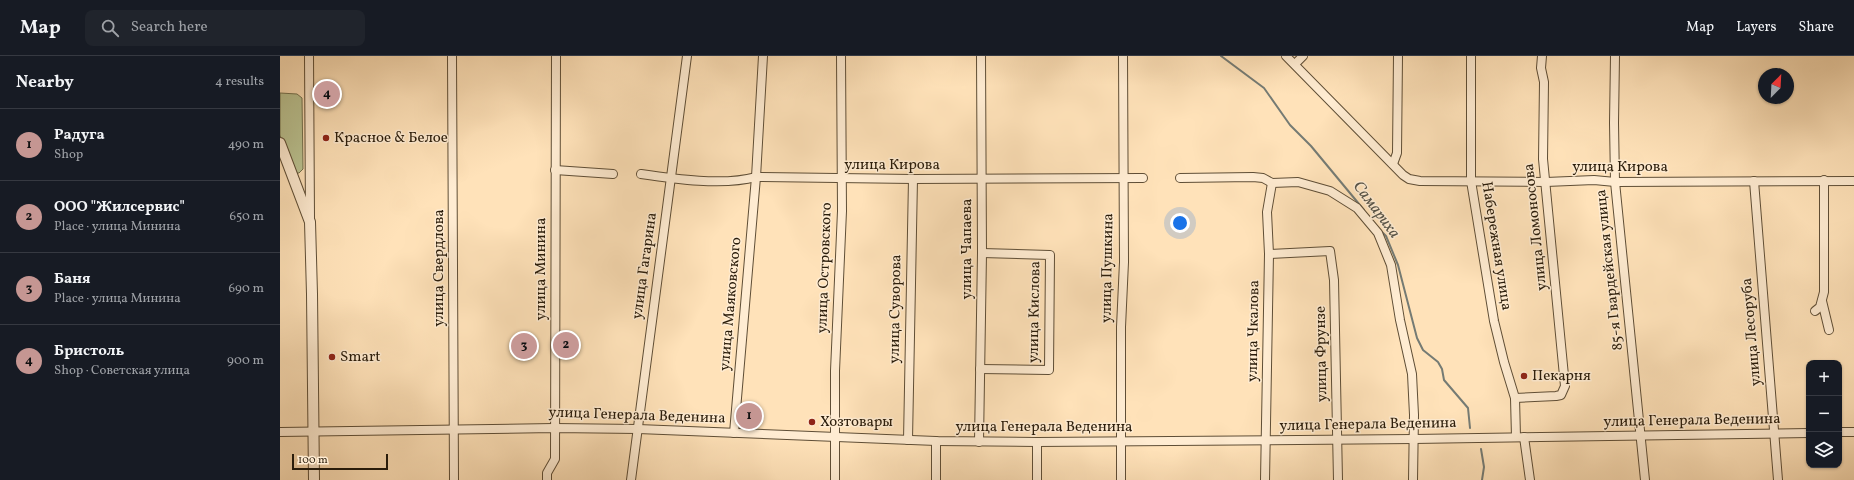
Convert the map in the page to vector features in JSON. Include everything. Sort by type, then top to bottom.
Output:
[{"type":"street","points":[[309,56],[314,480]]},
{"type":"street","name":"улица Свердлова","points":[[452,56],[454,480]]},
{"type":"street","name":"улица Минина","points":[[547,480],[547,473],[555,459],[556,56]]},
{"type":"street","name":"улица Гагарина","points":[[631,480],[687,56]]},
{"type":"street","name":"улица Маяковского","points":[[734,433],[756,177],[763,56]]},
{"type":"street","name":"улица Островского","points":[[835,480],[835,371],[842,211],[841,56]]},
{"type":"street","name":"улица Чапаева","points":[[979,442],[982,253],[981,56]]},
{"type":"street","name":"улица Пушкина","points":[[1121,480],[1121,326],[1124,262],[1123,56]]},
{"type":"street","name":"улица Кирова","points":[[1286,56],[1409,179],[1420,181],[1546,182],[1594,180],[1615,182],[1854,180]]},
{"type":"street","points":[[1295,64],[1303,56]]},
{"type":"street","points":[[1393,164],[1397,153],[1398,56]]},
{"type":"street","name":"Набережная улица","points":[[1471,56],[1471,181],[1494,321],[1515,398],[1520,437],[1530,480]]},
{"type":"street","name":"улица Ломоносова","points":[[1515,398],[1561,395],[1565,386],[1543,159],[1544,82],[1542,56]]},
{"type":"street","name":"85-я Гвардейская улица","points":[[1615,56],[1615,182],[1645,480]]},
{"type":"street","points":[[280,143],[310,222]]},
{"type":"street","points":[[555,170],[613,174]]},
{"type":"street","name":"улица Кирова","points":[[642,174],[671,179],[736,181],[756,177],[913,179],[1143,178]]},
{"type":"street","points":[[1180,178],[1252,177],[1263,178],[1272,183],[1298,182],[1330,191],[1356,208],[1378,232],[1391,265],[1400,320],[1412,374],[1414,439],[1413,480]]},
{"type":"street","name":"улица Суворова","points":[[908,440],[913,179]]},
{"type":"street","points":[[1815,310],[1820,307],[1824,292],[1824,180]]},
{"type":"street","name":"улица Лесоруба","points":[[1754,181],[1778,480]]},
{"type":"street","name":"улица Чкалова","points":[[1265,480],[1269,254],[1267,212],[1272,183]]},
{"type":"street","name":"улица Фрунзе","points":[[1269,254],[1330,251],[1334,280],[1338,480]]},
{"type":"street","name":"улица Кислова","points":[[980,369],[1049,370],[1050,255],[982,253]]},
{"type":"street","points":[[1822,301],[1829,330]]},
{"type":"street","name":"улица Генерала Веденина","points":[[280,432],[454,428],[638,429],[979,442],[1641,437],[1806,433]]},
{"type":"street","points":[[1842,432],[1854,432]]},
{"type":"street","points":[[936,441],[936,480]]},
{"type":"street","points":[[1037,442],[1037,480]]},
{"type":"green space","points":[[280,93],[297,94],[302,98],[303,169],[299,173],[293,173],[280,135]]},
{"type":"waterway","name":"Самариха","points":[[1221,56],[1264,88],[1290,125],[1311,146],[1364,210]]},
{"type":"waterway","name":"Самариха","points":[[1380,230],[1386,236],[1398,265],[1417,338],[1423,350],[1438,362],[1442,369],[1444,380],[1468,408],[1470,428]]},
{"type":"waterway","name":"Самариха","points":[[1481,449],[1484,467],[1482,480]]},
{"type":"place","name":"Бристоль","points":[[327,94]]},
{"type":"place","name":"Красное & Белое","points":[[326,138]]},
{"type":"place","name":"ООО \"Жилсервис\"","points":[[566,345]]},
{"type":"place","name":"Баня","points":[[524,346]]},
{"type":"place","name":"Smart","points":[[332,357]]},
{"type":"place","name":"Пекарня","points":[[1524,376]]},
{"type":"place","name":"Радуга","points":[[749,416]]},
{"type":"place","name":"Хозтовары","points":[[812,422]]}]
